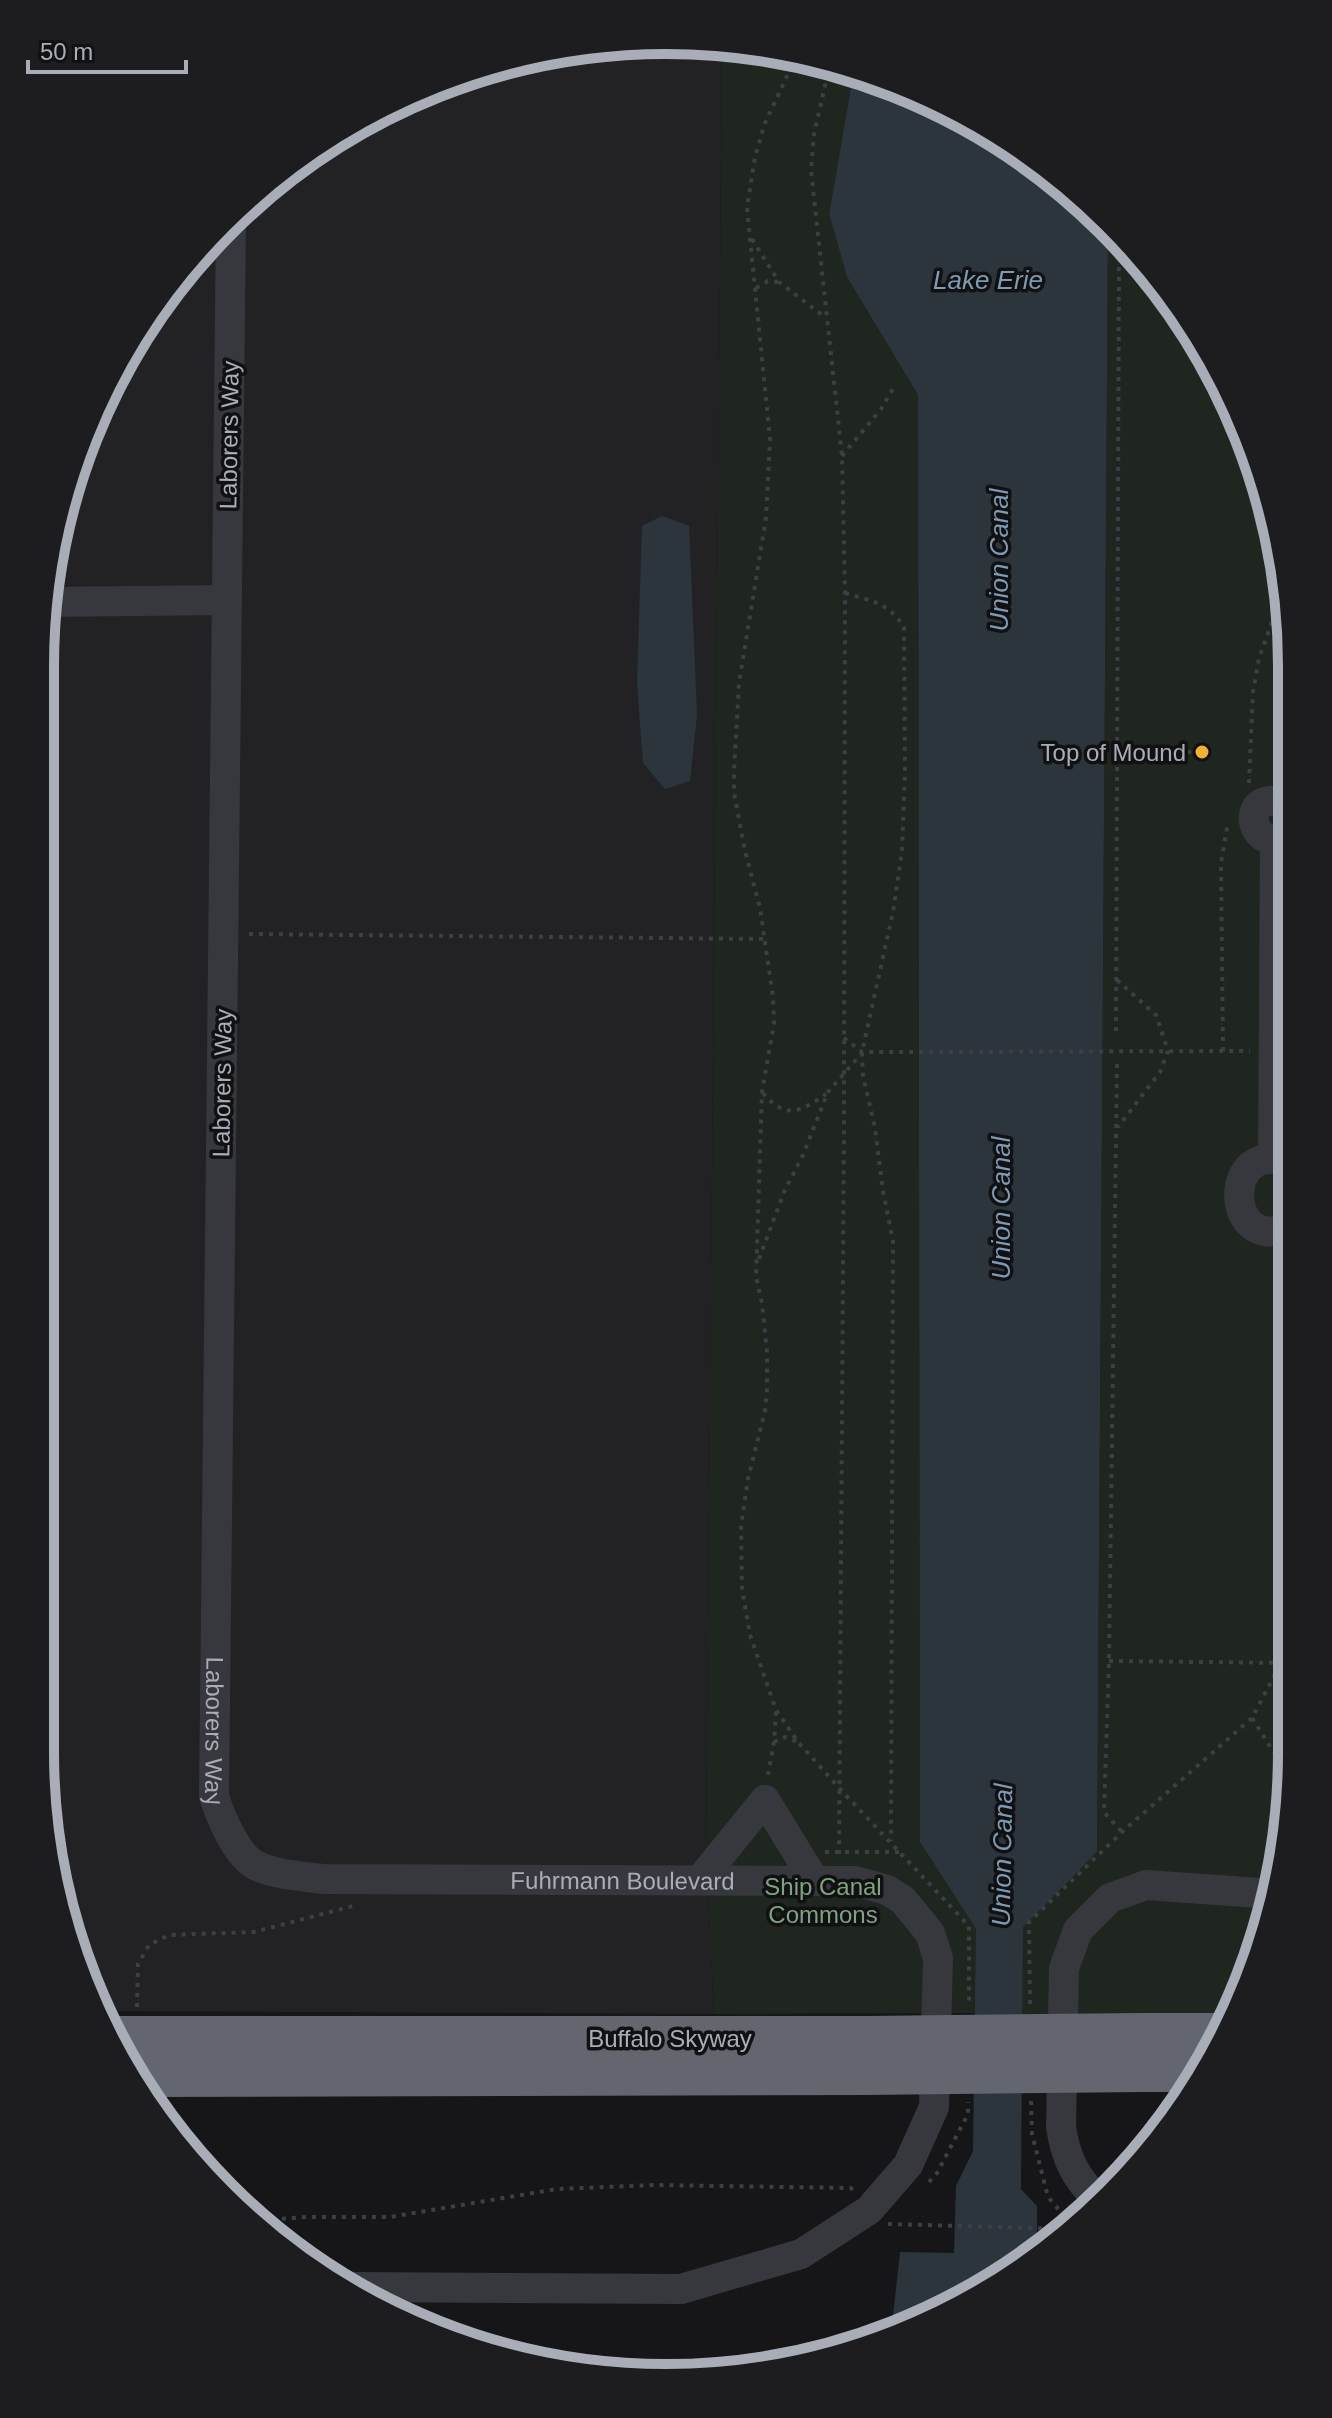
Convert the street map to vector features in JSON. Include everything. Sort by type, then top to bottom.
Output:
[{"type":"highway","name":"Buffalo Skyway","points":[[128,2024],[182,2056]]},
{"type":"highway","name":"Buffalo Skyway","points":[[145,2072],[182,2056],[1142,2053],[1207,2038]]},
{"type":"highway","name":"Buffalo Skyway","points":[[1142,2053],[1191,2066]]},
{"type":"street","name":"Laborers Way","points":[[231,235],[214,1796],[220,1816],[233,1839],[253,1864],[284,1874],[323,1879]]},
{"type":"street","points":[[57,602],[227,600]]},
{"type":"street","points":[[1278,802],[1260,804],[1254,815],[1254,827],[1269,838],[1278,836]]},
{"type":"street","points":[[1278,917],[1273,1053],[1278,1120]]},
{"type":"street","points":[[1278,1161],[1262,1161],[1252,1166],[1244,1174],[1237,1196],[1239,1207],[1252,1225],[1278,1236]]},
{"type":"street","points":[[700,1880],[765,1800],[814,1880]]},
{"type":"street","name":"Fuhrmann Boulevard","points":[[323,1879],[855,1881],[887,1890],[903,1900],[930,1933],[938,1958],[934,2107],[908,2165],[869,2210],[801,2254],[681,2289],[369,2287]]},
{"type":"street","points":[[1091,2193],[1082,2184],[1065,2153],[1061,2127],[1064,1968],[1078,1930],[1110,1898],[1146,1885],[1261,1893]]},
{"type":"path","points":[[791,67],[765,123],[755,157],[747,208],[770,439],[766,518],[739,683],[734,793],[766,939],[774,1024],[762,1091],[756,1277],[767,1352],[767,1392],[741,1526],[742,1589],[750,1635],[776,1710],[798,1742],[891,1841],[893,1241],[875,1128],[863,1076],[862,1052],[893,912],[902,851],[904,627],[895,613],[883,604],[845,593]]},
{"type":"path","points":[[827,76],[814,134],[811,170],[842,456],[845,593],[840,1852]]},
{"type":"path","points":[[750,236],[779,282],[826,318]]},
{"type":"path","points":[[1116,1031],[1119,254]]},
{"type":"path","points":[[754,289],[768,281],[779,282]]},
{"type":"path","points":[[842,456],[881,409],[893,389]]},
{"type":"path","points":[[1117,752],[1202,752]]},
{"type":"path","points":[[249,934],[766,939]]},
{"type":"path","points":[[1117,980],[1156,1015],[1168,1051],[1160,1072],[1117,1129]]},
{"type":"path","points":[[843,1037],[862,1052],[1243,1050],[1273,1053]]},
{"type":"path","points":[[757,1263],[828,1092],[862,1052]]},
{"type":"path","points":[[1117,1064],[1104,1812],[1122,1832]]},
{"type":"path","points":[[762,1091],[772,1104],[791,1111],[801,1110],[828,1092]]},
{"type":"path","points":[[1109,1661],[1278,1663]]},
{"type":"path","points":[[1029,1922],[1122,1832],[1252,1718],[1278,1669]]},
{"type":"path","points":[[766,1788],[776,1710]]},
{"type":"path","points":[[1252,1718],[1278,1757]]},
{"type":"path","points":[[774,1742],[785,1737],[798,1742]]},
{"type":"path","points":[[128,2024],[138,1964],[149,1945],[169,1935],[254,1932],[356,1906]]},
{"type":"path","points":[[271,2219],[390,2217],[557,2189],[653,2185],[851,2188],[858,2196]]},
{"type":"path","points":[[882,2225],[1052,2227]]},
{"type":"shaded area","points":[[626,55],[722,57],[706,1855],[714,2014],[112,2011],[86,1949],[75,1910],[59,1832],[55,1792],[54,666],[59,586],[86,469],[117,395],[180,293],[233,233],[293,180],[395,117],[469,86],[547,66]]},
{"type":"green space","name":"Ship Canal Commons","points":[[722,57],[785,66],[852,83],[829,214],[847,277],[918,395],[920,1842],[976,1929],[976,2013],[714,2014],[706,1855]]},
{"type":"green space","points":[[1108,243],[1152,293],[1215,395],[1246,469],[1257,508],[1273,586],[1277,626],[1277,1792],[1273,1832],[1257,1910],[1246,1949],[1219,2014],[1022,2015],[1023,1926],[1097,1852]]},
{"type":"water","name":"Lake Erie","points":[[852,83],[937,117],[1006,157],[1070,206],[1108,243],[1097,1852],[1023,1927],[1021,2189],[1037,2206],[1037,2239],[972,2282],[893,2320],[900,2252],[954,2253],[956,2186],[973,2151],[976,1929],[920,1842],[918,395],[847,277],[829,214]]},
{"type":"water","points":[[662,516],[689,526],[697,715],[690,781],[665,789],[643,763],[637,683],[642,526]]},
{"type":"place","name":"Top of Mound","points":[[1202,752]]},
{"type":"water label","name":"Union Canal","points":[[999,560]]},
{"type":"water label","name":"Union Canal","points":[[1001,1208]]},
{"type":"water label","name":"Union Canal","points":[[1002,1855]]}]
